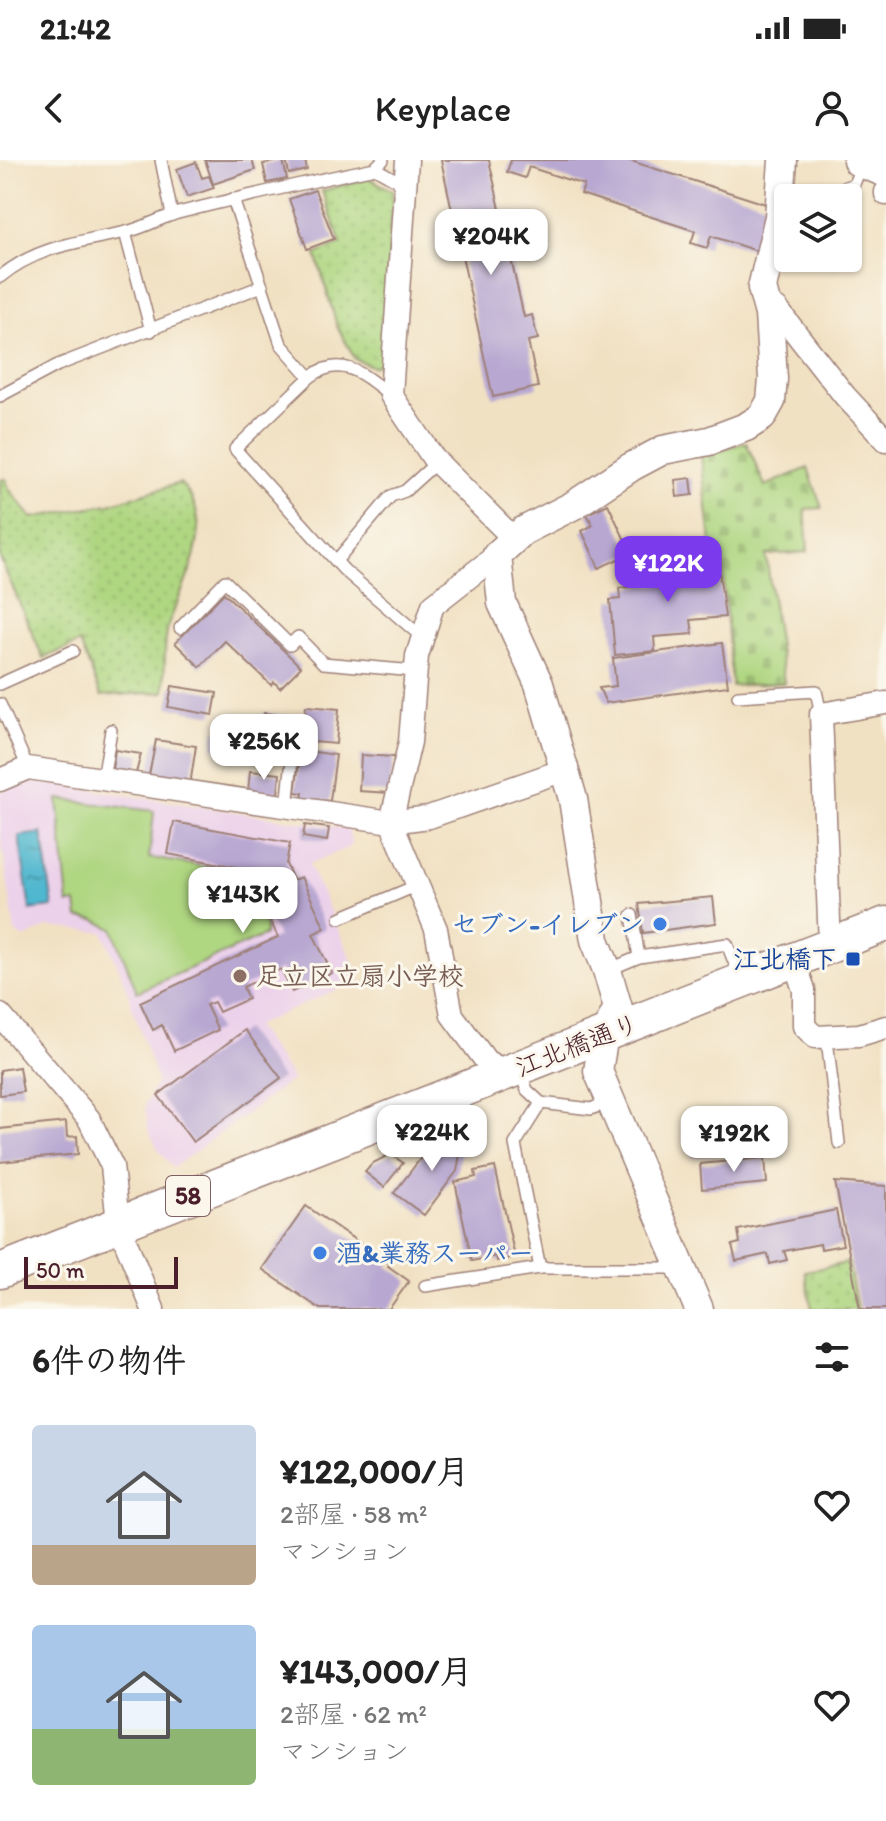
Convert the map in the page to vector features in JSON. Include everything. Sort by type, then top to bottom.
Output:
[{"type":"main road","name":"江北橋通り","points":[[0,1271],[118,1223],[515,1077],[604,1035],[883,925]]},
{"type":"street","points":[[407,160],[391,395],[437,462],[505,546],[502,603],[539,684],[573,799],[595,940],[618,1008],[604,1035],[598,1071],[699,1309]]},
{"type":"street","points":[[783,160],[784,184]]},
{"type":"street","points":[[515,1077],[486,1061],[452,1015],[436,929],[391,822],[410,742],[415,671],[433,605],[505,546],[631,467],[663,450],[709,441],[746,427],[762,417],[771,401],[773,379],[769,314],[762,288],[774,244]]},
{"type":"street","points":[[766,301],[790,325],[845,396],[886,440]]},
{"type":"street","points":[[830,946],[821,714],[886,703]]},
{"type":"street","points":[[0,780],[28,768],[391,822],[429,817],[564,770]]},
{"type":"street","points":[[794,960],[804,990],[804,1026],[815,1037],[827,1039],[859,1035],[886,1027]]},
{"type":"street","points":[[0,1015],[89,1119],[112,1166],[118,1223],[153,1309]]},
{"type":"lane","points":[[161,160],[172,215]]},
{"type":"lane","points":[[0,277],[44,251],[82,239],[125,232],[172,215],[379,164],[405,185]]},
{"type":"lane","points":[[854,184],[869,164]]},
{"type":"lane","points":[[233,199],[281,344],[310,377]]},
{"type":"lane","points":[[125,232],[151,331]]},
{"type":"lane","points":[[0,396],[58,365],[262,286]]},
{"type":"lane","points":[[391,395],[364,375],[345,367],[324,367],[235,449],[336,561],[423,638]]},
{"type":"lane","points":[[336,561],[391,496],[405,491],[437,462]]},
{"type":"lane","points":[[180,628],[225,581],[290,645],[298,637],[323,663],[415,671]]},
{"type":"lane","points":[[0,684],[73,651]]},
{"type":"lane","points":[[738,696],[816,691],[821,714]]},
{"type":"lane","points":[[0,704],[28,768]]},
{"type":"lane","points":[[287,808],[296,719]]},
{"type":"lane","points":[[103,780],[111,730]]},
{"type":"lane","points":[[340,918],[418,885]]},
{"type":"lane","points":[[632,915],[639,957]]},
{"type":"lane","points":[[607,970],[639,957],[727,944],[741,981]]},
{"type":"lane","points":[[827,1039],[839,1143]]},
{"type":"lane","points":[[515,1077],[541,1103],[591,1109],[610,1101]]},
{"type":"lane","points":[[540,1268],[515,1144],[541,1103]]},
{"type":"lane","points":[[425,1286],[540,1268],[682,1268]]},
{"type":"shaded area","name":"足立区立扇小学校","points":[[26,780],[349,829],[351,846],[309,864],[360,979],[255,1026],[293,1079],[173,1168],[148,1129],[145,1105],[157,1081],[121,973],[103,932],[47,927],[24,938],[15,932],[0,832],[0,792]]},
{"type":"green space","points":[[369,178],[393,191],[383,362],[373,367],[355,359],[337,326],[316,254],[341,244],[322,191]]},
{"type":"green space","points":[[746,442],[765,486],[808,468],[822,508],[805,509],[808,552],[766,555],[784,683],[732,686],[721,550],[712,550],[701,456]]},
{"type":"green space","points":[[6,479],[9,489],[32,518],[109,504],[180,483],[192,498],[197,515],[196,552],[167,630],[164,692],[101,696],[80,643],[43,658],[0,558],[0,480]]},
{"type":"green space","points":[[58,799],[154,811],[149,858],[242,872],[266,926],[265,935],[137,992],[113,929],[95,920],[78,918],[76,903],[68,904]]},
{"type":"green space","points":[[848,1263],[857,1309],[812,1309],[805,1271]]},
{"type":"water","points":[[42,833],[53,907],[30,910],[19,836]]},
{"type":"building","points":[[205,160],[252,160],[255,170],[213,184]]},
{"type":"building","points":[[283,160],[287,179],[267,183],[263,164]]},
{"type":"building","points":[[286,160],[305,160],[307,170],[289,174]]},
{"type":"building","points":[[441,160],[489,160],[524,317],[532,315],[538,339],[528,341],[538,387],[493,397]]},
{"type":"building","points":[[511,160],[628,160],[772,206],[757,251],[711,236],[707,248],[691,243],[695,231],[581,194],[584,185],[529,167],[525,178],[507,172]]},
{"type":"building","points":[[196,162],[202,178],[209,176],[214,188],[187,197],[177,169]]},
{"type":"building","points":[[315,190],[334,239],[307,249],[289,199]]},
{"type":"building","points":[[691,478],[693,495],[677,497],[675,480]]},
{"type":"building","points":[[608,504],[631,553],[599,568],[582,531],[593,525],[587,514]]},
{"type":"building","points":[[706,548],[707,557],[717,556],[725,617],[691,620],[693,634],[654,637],[655,651],[615,655],[610,600],[620,599],[619,588],[674,583],[673,560],[683,559],[682,550]]},
{"type":"building","points":[[224,593],[301,667],[280,688],[274,682],[271,685],[225,641],[200,667],[175,643]]},
{"type":"building","points":[[722,643],[728,686],[606,703],[599,688],[616,686],[613,658]]},
{"type":"building","points":[[172,686],[217,693],[213,715],[168,707]]},
{"type":"building","points":[[306,706],[339,709],[336,744],[302,741]]},
{"type":"building","points":[[264,713],[286,716],[279,756],[257,752]]},
{"type":"building","points":[[215,730],[232,733],[230,750],[213,747]]},
{"type":"building","points":[[156,740],[196,746],[190,785],[148,780]]},
{"type":"building","points":[[115,750],[141,754],[135,777],[117,774],[117,770],[112,769]]},
{"type":"building","points":[[301,750],[336,755],[330,801],[302,798],[303,793],[295,792]]},
{"type":"building","points":[[361,755],[394,757],[389,793],[359,791]]},
{"type":"building","points":[[250,771],[280,774],[278,794],[248,791]]},
{"type":"building","points":[[174,822],[290,843],[286,864],[293,880],[301,877],[325,928],[313,934],[332,973],[292,992],[281,969],[243,987],[248,999],[219,1012],[214,1002],[206,1005],[218,1030],[174,1051],[162,1025],[153,1030],[140,1002],[278,937],[246,869],[168,854]]},
{"type":"building","points":[[305,825],[329,828],[327,841],[303,837]]},
{"type":"building","points":[[713,897],[716,923],[643,933],[639,904]]},
{"type":"building","points":[[245,1030],[281,1078],[193,1142],[158,1095]]},
{"type":"building","points":[[19,1067],[23,1092],[0,1095],[0,1070]]},
{"type":"building","points":[[66,1122],[67,1137],[77,1136],[78,1154],[0,1162],[0,1129]]},
{"type":"building","points":[[758,1125],[760,1151],[692,1157],[689,1131]]},
{"type":"building","points":[[456,1132],[463,1137],[457,1171],[424,1215],[394,1193],[437,1137]]},
{"type":"building","points":[[391,1154],[403,1163],[384,1187],[365,1172],[373,1163]]},
{"type":"building","points":[[765,1158],[767,1183],[702,1189],[700,1164]]},
{"type":"building","points":[[495,1167],[515,1257],[497,1261],[496,1256],[472,1261],[455,1182],[476,1177],[475,1171]]},
{"type":"building","points":[[835,1182],[886,1186],[886,1309],[860,1309]]},
{"type":"building","points":[[306,1206],[390,1264],[388,1266],[409,1281],[389,1309],[320,1309],[262,1269]]},
{"type":"building","points":[[836,1210],[843,1245],[821,1249],[820,1244],[784,1251],[787,1260],[770,1264],[768,1254],[736,1261],[732,1245],[740,1243],[738,1230]]},
{"type":"place","name":"セブン-イレブン","points":[[660,924]]},
{"type":"place","name":"江北橋下","points":[[853,959]]},
{"type":"place","name":"足立区立扇小学校","points":[[240,976]]},
{"type":"place","name":"酒&業務スーパー","points":[[320,1253]]}]
